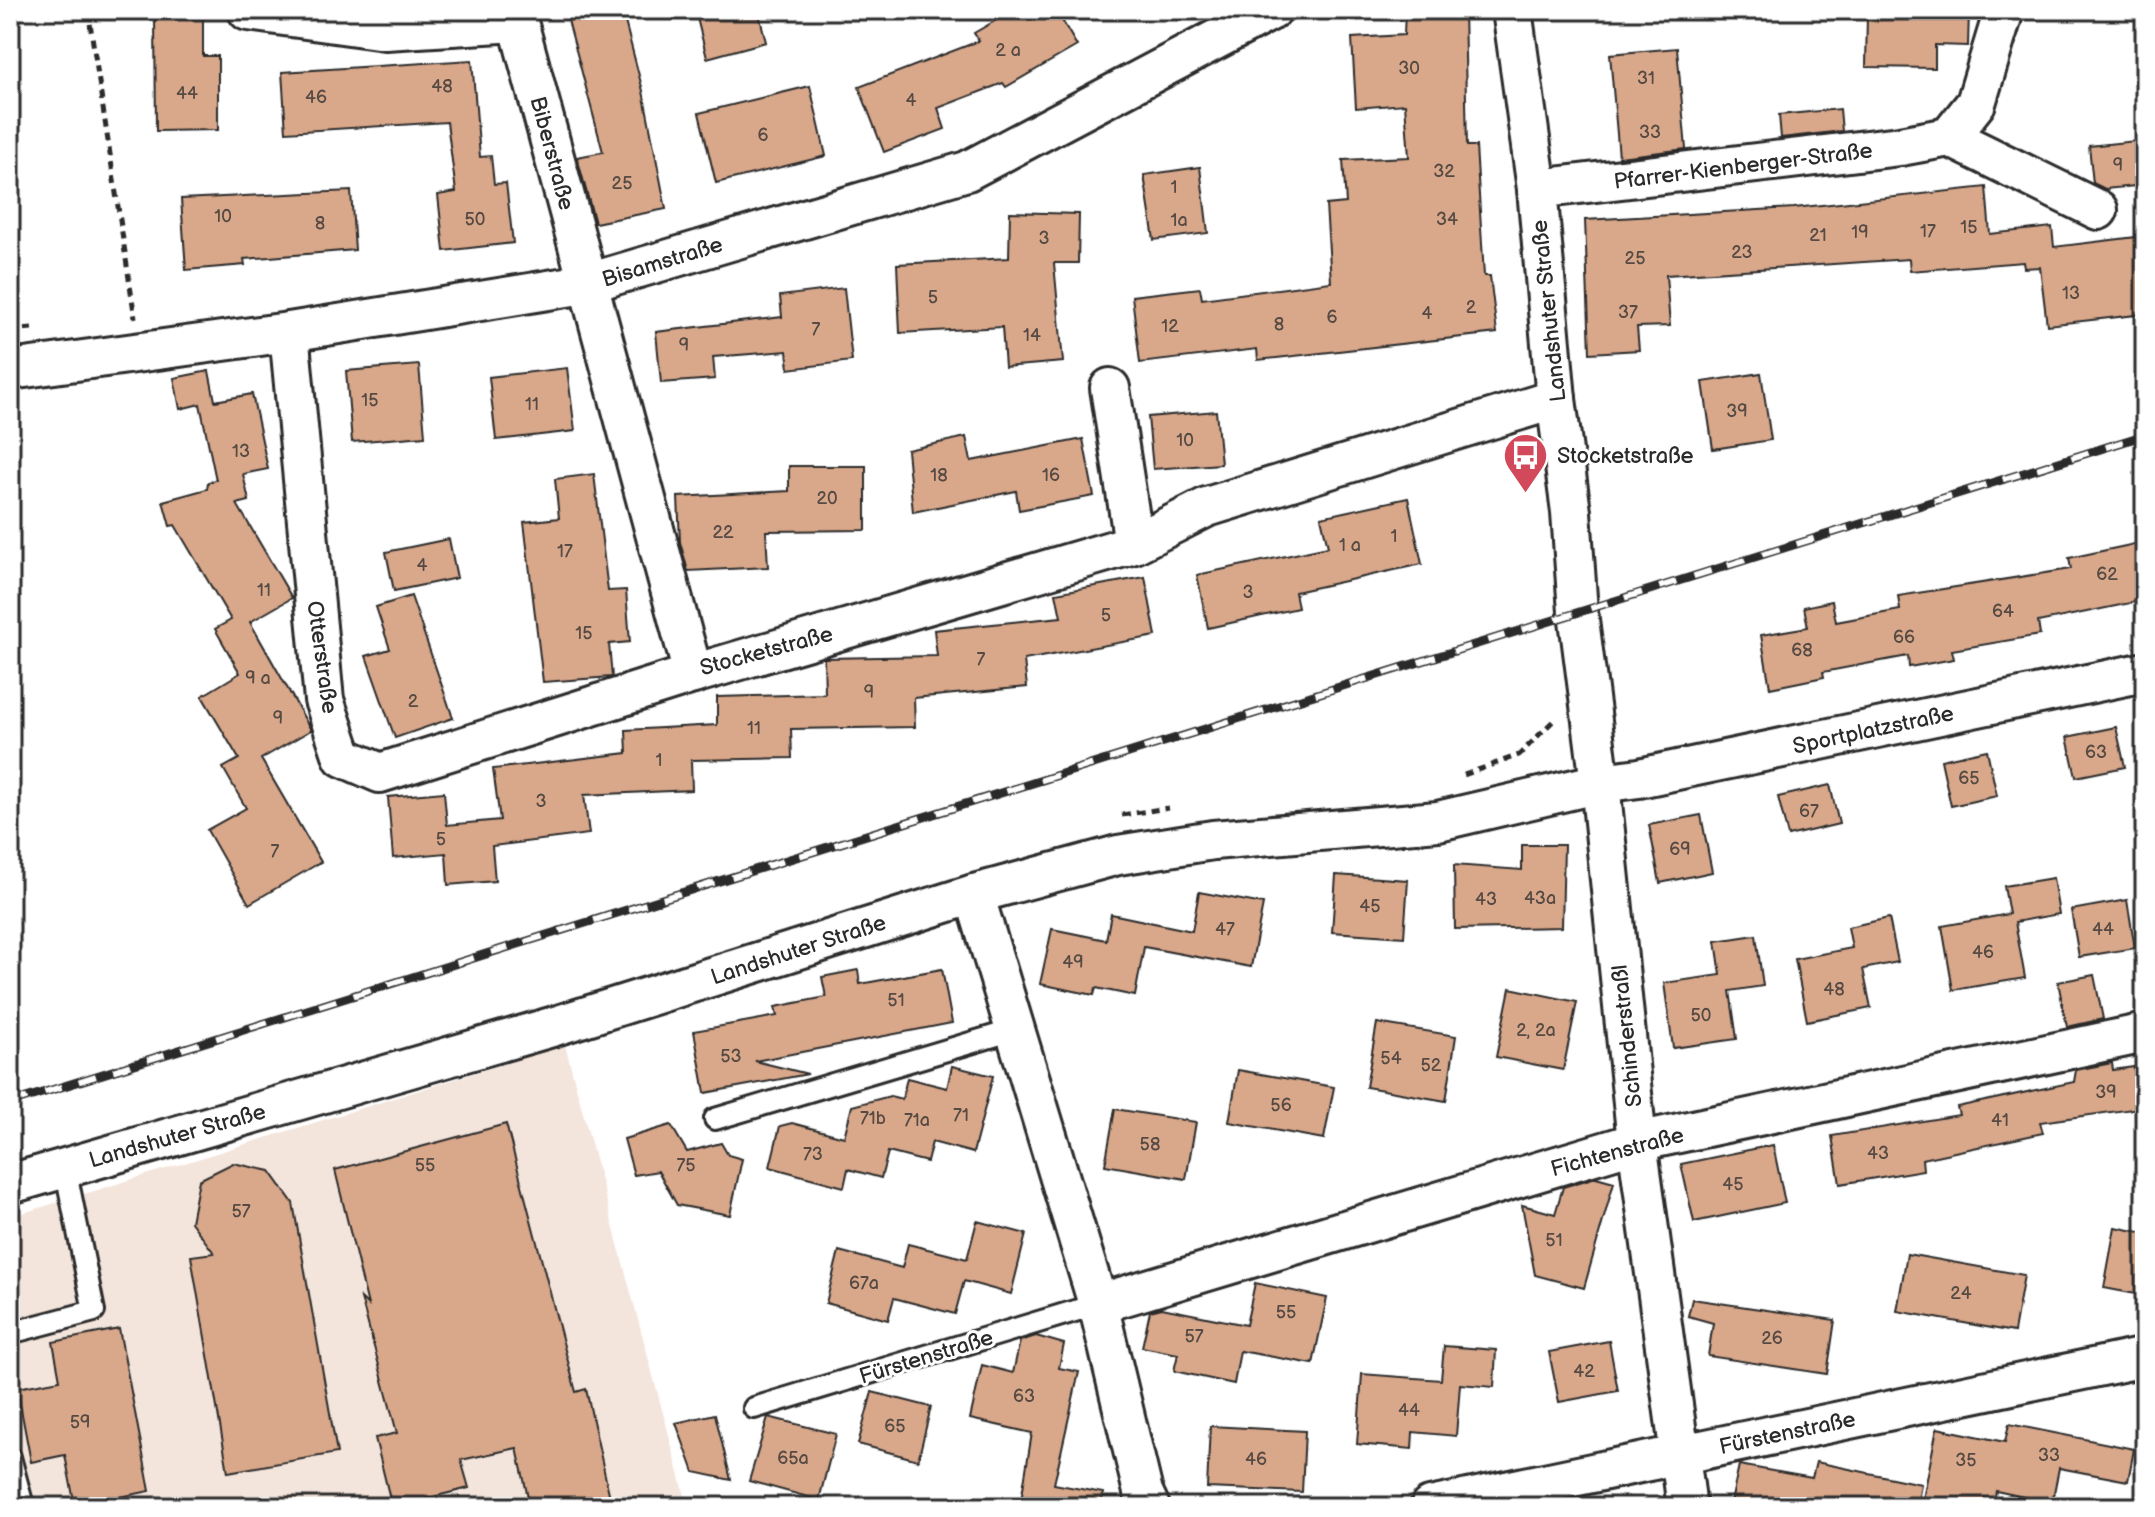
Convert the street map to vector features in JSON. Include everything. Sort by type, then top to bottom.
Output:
[{"type":"street","name":"Bisamstraße","points":[[10,370],[135,327],[289,332],[585,284],[967,171],[1272,10]]},
{"type":"street","name":"Landshuter Straße","points":[[1512,10],[1537,189],[1556,399],[1571,512],[1578,612]]},
{"type":"street","points":[[2004,10],[1976,103],[1949,137],[2098,210]]},
{"type":"street","name":"Biberstraße","points":[[248,11],[385,30],[518,16],[585,284]]},
{"type":"street","name":"Pfarrer-Kienberger-Straße","points":[[1537,189],[1885,148],[1949,137]]},
{"type":"street","name":"Stocketstraße","points":[[585,284],[693,674],[1134,544],[1207,507],[1556,399]]},
{"type":"street","name":"Otterstraße","points":[[289,332],[324,700],[343,757],[380,773],[693,674]]},
{"type":"street","points":[[1110,388],[1134,544]]},
{"type":"street","name":"Schinderstraßl","points":[[1578,612],[1600,783],[1637,1142],[1687,1507]]},
{"type":"street","name":"Sportplatzstraße","points":[[1600,783],[1639,778],[2145,672]]},
{"type":"street","name":"Landshuter Straße","points":[[10,1184],[555,1026],[974,894],[1118,855],[1213,840],[1438,821],[1600,783]]},
{"type":"street","points":[[974,894],[1098,1304],[1143,1492],[1150,1507]]},
{"type":"street","name":"Fichtenstraße","points":[[1098,1304],[1637,1142],[2145,1033]]},
{"type":"street","name":"Fürstenstraße","points":[[1430,1507],[2145,1357]]},
{"type":"lane","points":[[715,1119],[1014,1030]]},
{"type":"lane","points":[[10,1333],[94,1311],[65,1167]]},
{"type":"lane","name":"Fürstenstraße","points":[[754,1408],[1098,1304]]},
{"type":"lane","points":[[10,1457],[23,1506]]},
{"type":"path","points":[[88,10],[135,327]]},
{"type":"path","points":[[10,330],[41,327]]},
{"type":"shaded area","points":[[565,1045],[688,1507],[10,1507],[10,1217]]},
{"type":"building","points":[[605,10],[622,10],[643,91],[666,209],[595,223],[577,157],[603,152],[568,20]]},
{"type":"building","points":[[695,10],[758,10],[766,42],[707,58]]},
{"type":"building","points":[[1014,10],[1056,10],[1077,46],[1006,87],[1003,83],[938,108],[945,129],[884,152],[859,87],[979,41],[974,33]]},
{"type":"building","points":[[1405,10],[1464,10],[1467,146],[1476,146],[1484,276],[1490,276],[1497,333],[1258,360],[1257,349],[1140,363],[1132,296],[1200,288],[1202,299],[1331,282],[1326,205],[1346,203],[1343,160],[1409,157],[1405,104],[1356,108],[1352,38],[1404,35]]},
{"type":"building","points":[[1936,10],[1969,10],[1968,46],[1935,45],[1935,68],[1866,67],[1867,13],[1936,15]]},
{"type":"building","points":[[155,18],[203,18],[203,56],[218,56],[218,130],[156,131]]},
{"type":"building","points":[[1677,48],[1686,149],[1619,157],[1610,54]]},
{"type":"building","points":[[472,60],[480,157],[491,156],[494,184],[506,183],[513,243],[444,251],[438,195],[456,192],[447,122],[286,132],[282,72]]},
{"type":"building","points":[[810,86],[826,156],[716,183],[699,113]]},
{"type":"building","points":[[1840,109],[1842,131],[1781,138],[1779,115]]},
{"type":"building","points":[[2145,140],[2145,185],[2105,189],[2093,183],[2089,146]]},
{"type":"building","points":[[1200,167],[1208,233],[1154,240],[1144,175]]},
{"type":"building","points":[[1986,187],[1990,234],[2052,227],[2054,247],[2145,236],[2145,314],[2047,325],[2040,267],[2024,268],[2023,262],[1910,271],[1909,259],[1666,275],[1670,326],[1637,327],[1639,350],[1590,353],[1585,220],[1794,208]]},
{"type":"building","points":[[351,191],[355,250],[244,259],[245,265],[186,270],[181,199]]},
{"type":"building","points":[[1010,212],[1079,214],[1078,263],[1054,263],[1063,362],[1005,367],[1002,327],[900,333],[897,264],[1009,258]]},
{"type":"building","points":[[844,288],[852,361],[789,369],[787,351],[713,357],[715,379],[661,383],[656,332],[782,317],[780,296]]},
{"type":"building","points":[[419,365],[425,436],[352,442],[346,371]]},
{"type":"building","points":[[567,368],[575,431],[496,440],[489,377]]},
{"type":"building","points":[[209,371],[215,401],[252,394],[268,469],[243,474],[249,501],[237,504],[292,598],[250,622],[311,730],[261,759],[321,862],[249,904],[207,830],[246,808],[223,768],[239,759],[202,696],[240,673],[215,629],[231,620],[175,525],[170,526],[163,501],[207,489],[208,482],[216,480],[200,404],[180,409],[174,378]]},
{"type":"building","points":[[1761,373],[1771,440],[1713,449],[1703,382]]},
{"type":"building","points":[[1216,411],[1221,464],[1153,469],[1148,417]]},
{"type":"building","points":[[966,437],[971,461],[1083,439],[1094,496],[1019,510],[1016,491],[913,512],[907,450]]},
{"type":"building","points":[[789,466],[866,466],[866,530],[766,531],[768,567],[688,571],[680,542],[678,497],[789,491]]},
{"type":"building","points":[[594,474],[608,591],[626,590],[630,642],[609,644],[612,677],[543,682],[524,522],[559,518],[555,479]]},
{"type":"building","points":[[1408,498],[1422,564],[1295,592],[1298,608],[1208,628],[1197,575],[1328,547],[1321,517]]},
{"type":"building","points":[[449,539],[457,578],[394,591],[386,552]]},
{"type":"building","points":[[2135,544],[2145,600],[2038,622],[2040,635],[1952,650],[1954,659],[1909,667],[1908,656],[1823,672],[1824,677],[1770,688],[1761,635],[1808,627],[1804,607],[1832,601],[1836,622],[1900,610],[1898,596],[2071,569],[2069,558]]},
{"type":"building","points":[[1145,577],[1156,636],[1024,660],[1027,687],[914,698],[915,727],[791,729],[792,758],[691,760],[692,790],[584,795],[589,834],[492,846],[495,881],[448,885],[446,853],[393,858],[388,797],[444,792],[447,825],[500,820],[493,769],[627,753],[626,730],[717,725],[717,697],[825,694],[824,658],[937,656],[934,630],[1061,617],[1056,593]]},
{"type":"building","points":[[411,596],[453,718],[395,738],[366,656],[390,649],[376,607]]},
{"type":"building","points":[[2116,727],[2125,767],[2076,777],[2067,737]]},
{"type":"building","points":[[1987,750],[1997,796],[1951,806],[1941,760]]},
{"type":"building","points":[[1830,785],[1839,824],[1788,836],[1778,797]]},
{"type":"building","points":[[1701,815],[1712,872],[1660,883],[1649,825]]},
{"type":"building","points":[[1522,845],[1564,845],[1562,927],[1455,929],[1454,865],[1522,870]]},
{"type":"building","points":[[1336,875],[1408,880],[1404,937],[1332,932]]},
{"type":"building","points":[[2053,878],[2059,914],[2015,922],[2025,978],[1953,990],[1942,926],[2009,914],[2004,886]]},
{"type":"building","points":[[1199,892],[1263,904],[1251,967],[1144,947],[1135,996],[1096,988],[1094,995],[1040,984],[1052,929],[1106,940],[1111,914],[1192,931]]},
{"type":"building","points":[[2127,900],[2135,948],[2079,957],[2071,910]]},
{"type":"building","points":[[1889,918],[1898,962],[1863,969],[1871,1008],[1807,1021],[1795,959],[1852,948],[1848,927]]},
{"type":"building","points":[[1756,935],[1763,986],[1730,991],[1737,1039],[1673,1048],[1664,983],[1721,975],[1716,941]]},
{"type":"building","points":[[942,969],[952,1023],[755,1061],[808,1074],[705,1093],[694,1031],[777,1016],[775,1007],[826,997],[822,977],[858,970],[860,984]]},
{"type":"building","points":[[2094,975],[2103,1019],[2067,1027],[2058,982]]},
{"type":"building","points":[[1510,988],[1577,1002],[1563,1070],[1496,1057]]},
{"type":"building","points":[[1377,1023],[1456,1036],[1446,1101],[1366,1087]]},
{"type":"building","points":[[2112,1063],[2113,1070],[2134,1067],[2140,1108],[2040,1122],[2043,1133],[1922,1159],[1923,1170],[1840,1184],[1832,1136],[1959,1115],[1957,1107],[2074,1082],[2076,1070]]},
{"type":"building","points":[[952,1066],[993,1076],[973,1153],[932,1142],[927,1162],[888,1152],[881,1178],[848,1169],[844,1187],[770,1167],[780,1126],[792,1123],[844,1137],[852,1106],[890,1096],[902,1099],[907,1078],[947,1088]]},
{"type":"building","points":[[1238,1070],[1334,1087],[1324,1139],[1229,1122]]},
{"type":"building","points":[[1115,1109],[1196,1122],[1186,1179],[1105,1165]]},
{"type":"building","points":[[506,1124],[576,1392],[586,1389],[612,1507],[530,1507],[517,1448],[461,1460],[469,1488],[392,1507],[375,1438],[397,1433],[361,1298],[368,1305],[335,1170]]},
{"type":"building","points":[[671,1125],[687,1152],[721,1143],[728,1155],[742,1159],[730,1215],[677,1205],[658,1171],[634,1175],[624,1139]]},
{"type":"building","points":[[1773,1145],[1785,1203],[1694,1222],[1681,1164]]},
{"type":"building","points":[[233,1163],[270,1171],[293,1203],[337,1453],[228,1472],[191,1256],[214,1253],[191,1222],[199,1180]]},
{"type":"building","points":[[1596,1177],[1614,1182],[1584,1288],[1535,1275],[1522,1205],[1555,1214],[1563,1187]]},
{"type":"building","points":[[977,1221],[1026,1234],[1011,1294],[964,1281],[955,1314],[894,1298],[888,1320],[826,1303],[839,1251],[902,1268],[908,1244],[967,1259]]},
{"type":"building","points":[[2115,1227],[2145,1233],[2141,1295],[2104,1288]]},
{"type":"building","points":[[1907,1254],[2024,1275],[2014,1332],[1897,1311]]},
{"type":"building","points":[[1255,1283],[1327,1298],[1313,1364],[1240,1351],[1234,1384],[1174,1371],[1178,1354],[1142,1347],[1150,1311],[1162,1308],[1246,1325]]},
{"type":"building","points":[[1692,1299],[1835,1320],[1827,1374],[1708,1356],[1713,1323],[1688,1316]]},
{"type":"building","points":[[119,1329],[150,1491],[75,1506],[65,1455],[31,1462],[17,1388],[60,1380],[53,1342]]},
{"type":"building","points":[[1036,1336],[1064,1344],[1059,1368],[1079,1372],[1054,1484],[1103,1493],[1101,1507],[1020,1507],[1032,1433],[970,1419],[982,1365],[1013,1373],[1020,1341]]},
{"type":"building","points":[[1609,1341],[1618,1391],[1559,1402],[1549,1352]]},
{"type":"building","points":[[1444,1346],[1496,1350],[1494,1387],[1460,1384],[1456,1436],[1413,1432],[1412,1449],[1357,1444],[1362,1374],[1441,1380]]},
{"type":"building","points":[[872,1392],[931,1407],[918,1460],[858,1444]]},
{"type":"building","points":[[715,1414],[731,1480],[694,1472],[676,1423]]},
{"type":"building","points":[[768,1417],[836,1434],[819,1500],[749,1481]]},
{"type":"building","points":[[2009,1424],[2134,1449],[2128,1481],[2059,1468],[2052,1503],[1996,1491],[1993,1507],[1962,1507],[1923,1499],[1937,1428],[2005,1442]]},
{"type":"building","points":[[1210,1426],[1305,1431],[1302,1492],[1207,1488]]},
{"type":"building","points":[[1816,1462],[1921,1484],[1917,1507],[1730,1507],[1739,1465],[1812,1478]]},
{"type":"railway","points":[[10,1103],[2145,435]]},
{"type":"place","name":"Stocketstraße","points":[[1526,494]]}]
